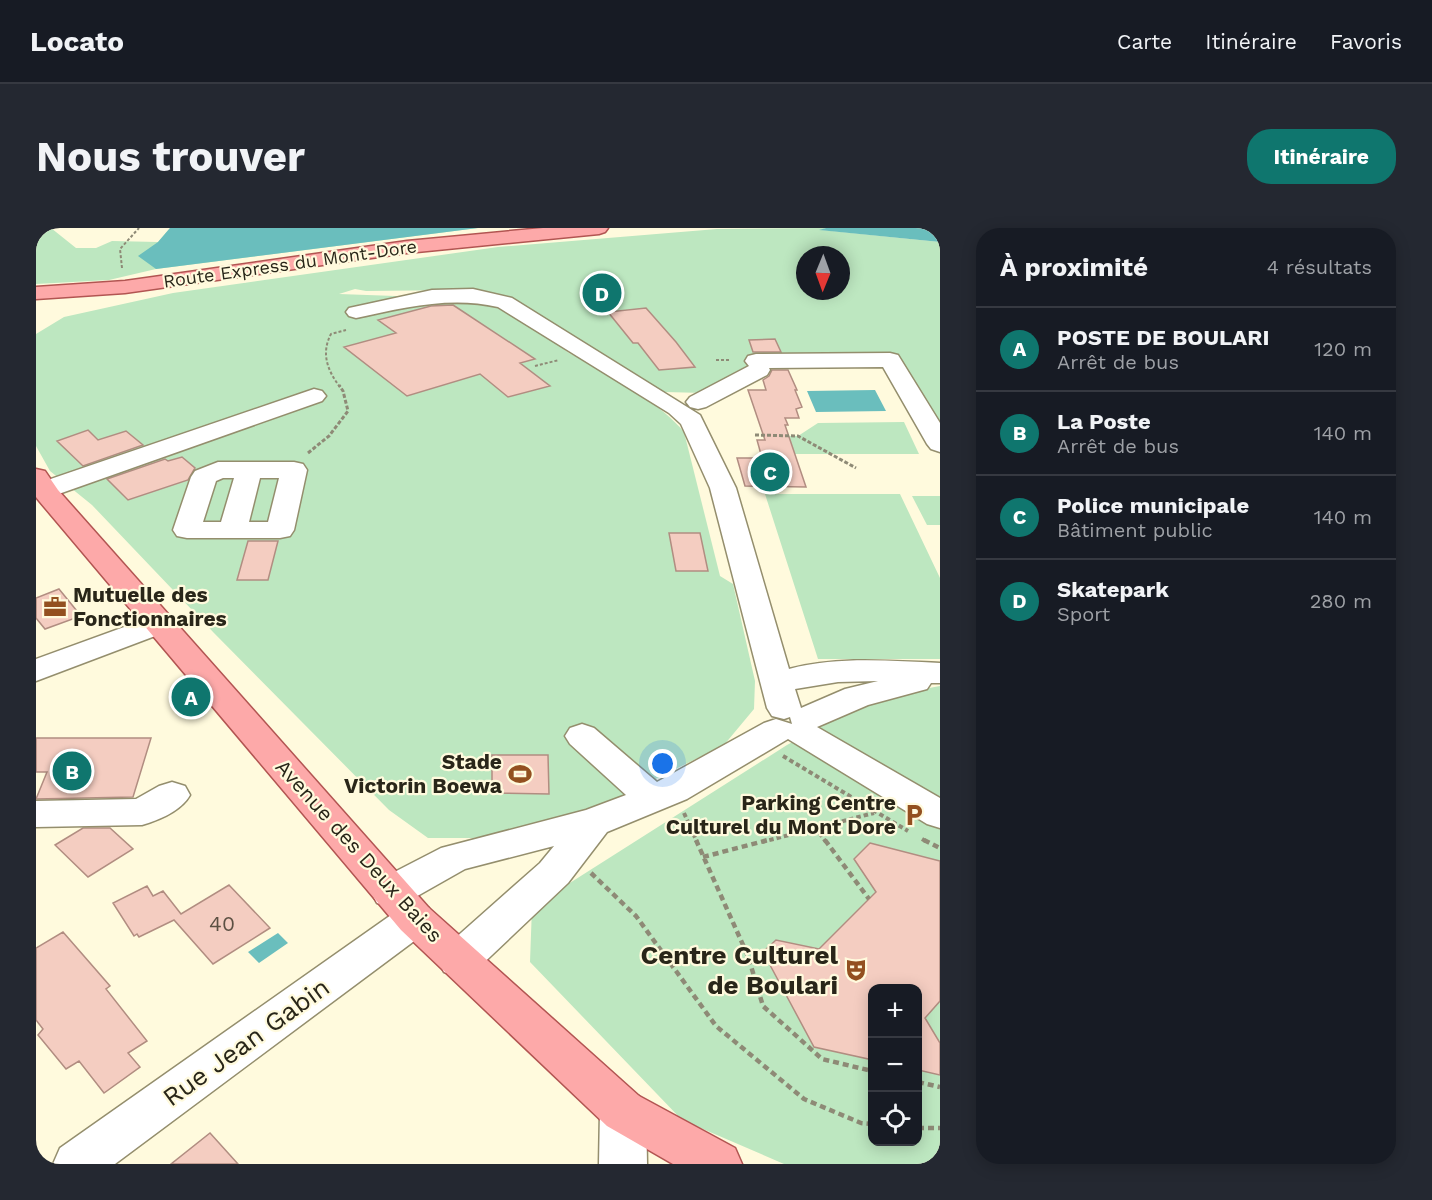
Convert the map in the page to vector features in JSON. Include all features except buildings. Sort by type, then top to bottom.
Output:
[{"type":"main road","name":"Route Express du Mont-Dore","points":[[36,306],[125,287],[407,247],[599,228]]},
{"type":"main road","name":"Route Express du Mont-Dore","points":[[36,293],[125,287]]},
{"type":"main road","name":"Avenue des Deux Baies","points":[[39,483],[403,905],[623,1112],[718,1164]]},
{"type":"street","points":[[356,312],[432,296],[473,295],[504,302],[648,391],[686,407],[710,422],[712,435],[704,444],[723,488],[786,717],[940,815]]},
{"type":"street","points":[[686,407],[758,366],[890,360],[940,444]]},
{"type":"street","points":[[39,483],[185,441],[314,396]]},
{"type":"street","points":[[185,441],[207,459]]},
{"type":"street","points":[[240,502],[218,470],[204,477],[195,504],[240,502],[283,516],[283,480],[240,502]]},
{"type":"street","points":[[36,671],[160,623]]},
{"type":"street","name":"Rue Jean Gabin","points":[[77,1164],[403,905],[454,858],[594,822],[664,795],[786,717],[792,678],[850,669],[940,674]]},
{"type":"street","points":[[786,717],[794,696],[857,697],[940,674]]},
{"type":"street","points":[[582,736],[664,795]]},
{"type":"street","points":[[36,814],[142,812],[172,795]]},
{"type":"street","points":[[459,960],[554,873],[594,822]]},
{"type":"street","points":[[623,1112],[623,1164]]},
{"type":"path","points":[[125,287],[120,249],[139,228]]},
{"type":"path","points":[[535,366],[566,358]]},
{"type":"path","points":[[755,435],[798,436],[856,468]]},
{"type":"path","points":[[703,856],[875,813],[786,717]]},
{"type":"path","points":[[664,795],[703,856],[748,956],[763,1006],[822,1059],[868,1070]]},
{"type":"path","points":[[815,828],[869,899]]},
{"type":"path","points":[[588,870],[636,916],[716,1026],[804,1099],[861,1123],[868,1124]]},
{"type":"path","points":[[922,1083],[940,1088]]},
{"type":"path","points":[[922,1128],[940,1128]]},
{"type":"green space","points":[[36,228],[51,228],[76,248],[96,248],[112,241],[158,242],[170,228],[478,228],[156,269],[109,280],[36,284]]},
{"type":"green space","points":[[826,228],[821,230],[940,242],[940,434],[901,362],[764,359],[705,393],[664,392],[637,378],[523,306],[500,295],[465,290],[366,291],[355,289],[339,294],[475,297],[496,305],[569,353],[624,383],[676,423],[684,432],[720,576],[733,584],[755,681],[754,709],[724,745],[613,800],[534,826],[473,838],[428,838],[389,810],[214,633],[92,505],[50,471],[36,446],[36,334],[64,317],[173,293],[498,247],[717,229]]},
{"type":"green space","points":[[904,422],[919,454],[794,454],[788,436],[798,436],[818,423]]},
{"type":"green space","points":[[765,494],[900,494],[940,578],[940,659],[818,659]]},
{"type":"green space","points":[[912,496],[940,496],[940,525],[927,525]]},
{"type":"green space","points":[[940,686],[940,1164],[784,1164],[682,1120],[530,962],[532,907],[787,745],[875,698]]},
{"type":"water","points":[[170,228],[478,228],[156,269],[138,256],[158,242]]},
{"type":"water","points":[[826,228],[940,228],[940,242],[819,230]]},
{"type":"water","points":[[875,390],[886,411],[816,412],[807,391]]},
{"type":"water","points":[[278,933],[288,943],[259,963],[248,952]]},
{"type":"place","name":"Skatepark","points":[[602,293]]},
{"type":"place","name":"Police municipale","points":[[770,472]]},
{"type":"place","name":"Mutuelle des Fonctionnaires","points":[[55,607]]},
{"type":"place","name":"POSTE DE BOULARI","points":[[191,697]]},
{"type":"place","name":"La Poste","points":[[72,771]]},
{"type":"place","name":"Stade Victorin Boewa","points":[[520,774]]},
{"type":"place","name":"Parking Centre Culturel du Mont Dore","points":[[914,815]]},
{"type":"place","name":"Centre Culturel de Boulari","points":[[856,970]]}]
